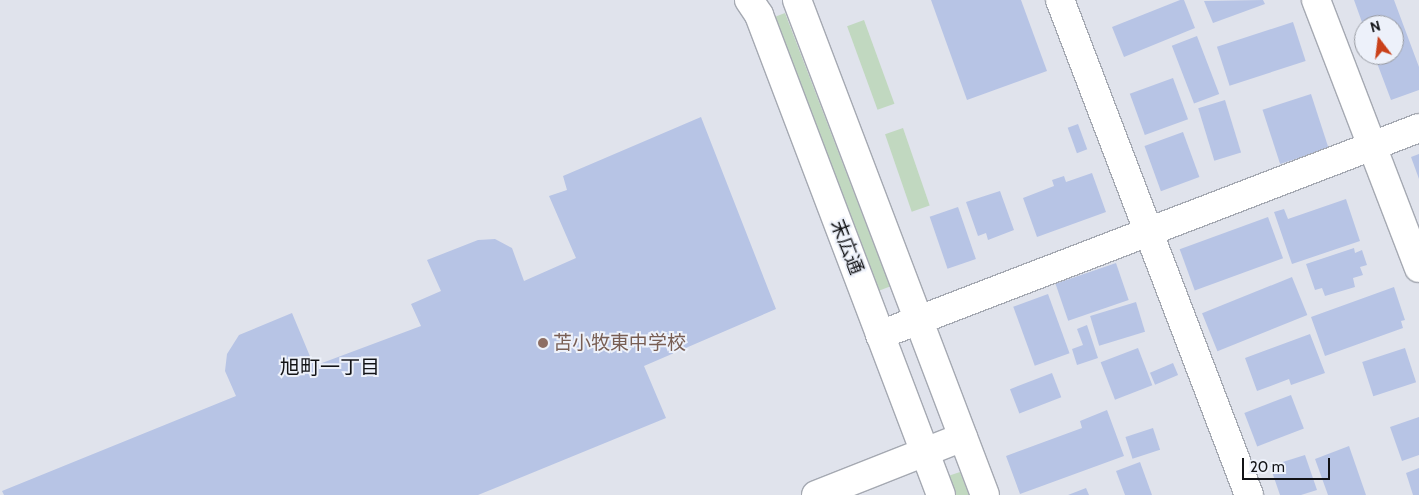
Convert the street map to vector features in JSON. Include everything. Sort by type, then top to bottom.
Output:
[{"type":"street","name":"末広通","points":[[749,0],[759,15],[941,495]]},
{"type":"street","points":[[797,0],[985,495]]},
{"type":"street","points":[[1060,0],[1249,495]]},
{"type":"street","points":[[1316,0],[1419,268]]},
{"type":"street","points":[[880,334],[1419,128]]},
{"type":"street","points":[[816,495],[963,436]]},
{"type":"green space","points":[[785,13],[890,287],[877,292],[772,18]]},
{"type":"green space","points":[[864,20],[894,104],[878,110],[847,26]]},
{"type":"green space","points":[[903,128],[930,206],[912,212],[885,134]]},
{"type":"green space","points":[[960,472],[969,495],[955,495],[948,476]]},
{"type":"building","points":[[931,0],[1021,0],[1047,71],[967,100]]},
{"type":"building","points":[[1184,0],[1195,28],[1124,57],[1112,27]]},
{"type":"building","points":[[1263,0],[1265,4],[1213,23],[1204,1]]},
{"type":"building","points":[[1354,0],[1394,0],[1400,15],[1359,15]]},
{"type":"building","points":[[1293,22],[1306,61],[1230,86],[1217,47]]},
{"type":"building","points":[[1404,27],[1419,67],[1419,90],[1391,100],[1378,65],[1404,65]]},
{"type":"building","points":[[1197,36],[1219,94],[1194,104],[1172,46]]},
{"type":"building","points":[[1173,78],[1188,119],[1145,135],[1130,94]]},
{"type":"building","points":[[1311,94],[1329,148],[1280,164],[1262,110]]},
{"type":"building","points":[[1225,100],[1241,153],[1214,161],[1198,108]]},
{"type":"building","points":[[701,117],[776,309],[644,366],[666,418],[478,495],[4,495],[2,491],[236,396],[225,371],[227,354],[239,335],[292,313],[314,366],[421,326],[411,304],[441,291],[427,260],[478,240],[495,239],[512,248],[524,281],[576,258],[549,196],[567,190],[563,176]]},
{"type":"building","points":[[1078,124],[1087,149],[1077,153],[1068,128]]},
{"type":"building","points":[[1183,132],[1199,177],[1161,191],[1144,146]]},
{"type":"building","points":[[1419,154],[1419,179],[1411,157]]},
{"type":"building","points":[[1092,173],[1106,212],[1037,237],[1023,198],[1054,186],[1052,180],[1064,176],[1066,182]]},
{"type":"building","points":[[1000,191],[1014,230],[988,240],[986,233],[978,236],[966,202]]},
{"type":"building","points":[[1346,199],[1360,241],[1292,264],[1274,212],[1284,209],[1288,219]]},
{"type":"building","points":[[958,207],[976,259],[948,269],[930,217]]},
{"type":"building","points":[[1268,217],[1283,258],[1195,290],[1180,249]]},
{"type":"building","points":[[1354,248],[1355,253],[1362,250],[1367,265],[1360,267],[1363,275],[1353,278],[1355,287],[1325,296],[1322,288],[1315,290],[1306,264]]},
{"type":"building","points":[[1116,263],[1129,300],[1068,321],[1055,284]]},
{"type":"building","points":[[1292,277],[1307,315],[1217,351],[1202,313]]},
{"type":"building","points":[[1394,287],[1405,320],[1401,321],[1403,328],[1325,356],[1311,317]]},
{"type":"building","points":[[1048,294],[1070,353],[1035,366],[1013,307]]},
{"type":"building","points":[[1136,302],[1145,332],[1099,346],[1090,316]]},
{"type":"building","points":[[1087,325],[1098,358],[1077,365],[1072,349],[1083,345],[1077,329]]},
{"type":"building","points":[[1310,334],[1325,373],[1291,385],[1289,379],[1257,391],[1245,358]]},
{"type":"building","points":[[1138,348],[1152,385],[1115,400],[1101,362]]},
{"type":"building","points":[[1405,348],[1416,382],[1373,396],[1362,362]]},
{"type":"building","points":[[1173,363],[1178,375],[1155,385],[1150,373]]},
{"type":"building","points":[[1052,373],[1061,397],[1019,413],[1010,389]]},
{"type":"building","points":[[1291,395],[1304,429],[1257,447],[1244,413]]},
{"type":"building","points":[[1107,410],[1124,456],[1020,494],[1006,456],[1082,428],[1080,421]]},
{"type":"building","points":[[1419,417],[1419,455],[1402,461],[1390,427]]},
{"type":"building","points":[[1153,428],[1160,450],[1133,459],[1125,437]]},
{"type":"building","points":[[1349,446],[1366,495],[1328,495],[1315,459]]},
{"type":"building","points":[[1305,455],[1317,490],[1301,495],[1280,495],[1270,466]]},
{"type":"building","points":[[1140,462],[1152,495],[1125,495],[1116,471]]},
{"type":"building","points":[[1419,468],[1419,495],[1413,495],[1406,473]]},
{"type":"building","points":[[1086,488],[1089,495],[1068,495]]},
{"type":"place","name":"苫小牧東中学校","points":[[543,343]]},
{"type":"district","name":"旭町一丁目","points":[[330,367]]}]
